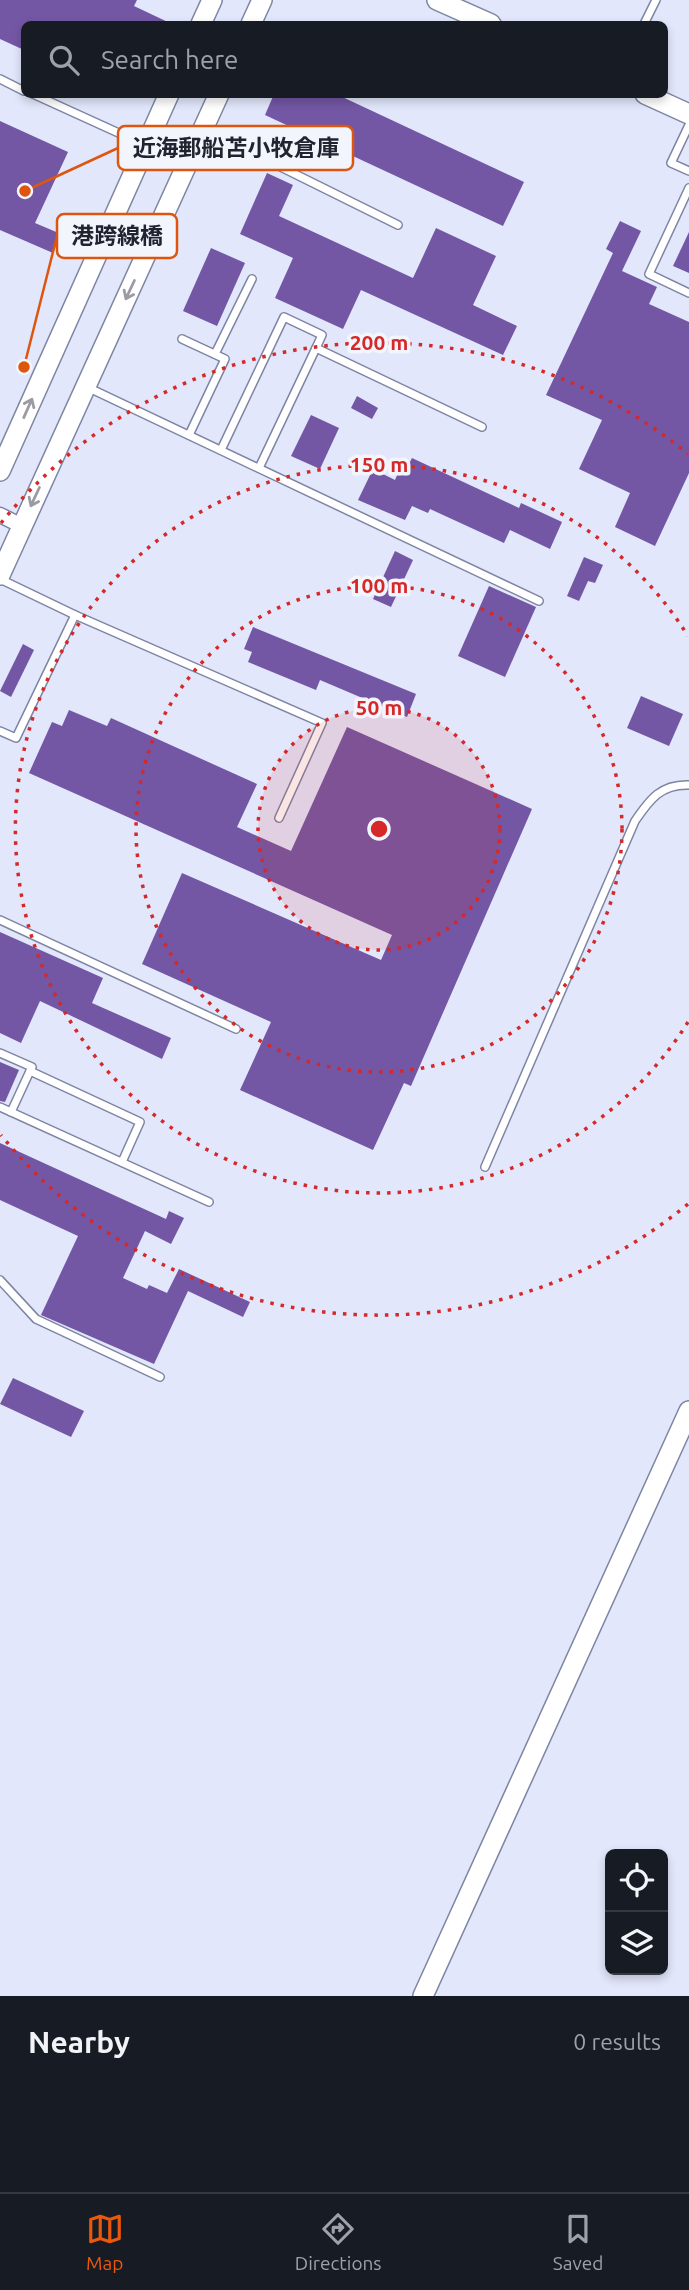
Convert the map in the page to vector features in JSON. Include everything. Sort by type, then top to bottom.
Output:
[{"type":"main road","points":[[202,21],[212,0]]},
{"type":"main road","points":[[252,21],[262,0]]},
{"type":"main road","points":[[437,0],[484,21]]},
{"type":"main road","points":[[0,471],[167,98]]},
{"type":"main road","points":[[0,577],[217,98]]},
{"type":"main road","points":[[654,98],[689,114]]},
{"type":"main road","points":[[423,1996],[689,1411]]},
{"type":"street","points":[[0,516],[22,526]]},
{"type":"lane","points":[[646,21],[656,0]]},
{"type":"lane","points":[[0,79],[21,89]]},
{"type":"lane","points":[[42,98],[145,146]]},
{"type":"lane","points":[[689,125],[671,163],[689,171]]},
{"type":"lane","points":[[204,129],[398,225]]},
{"type":"lane","points":[[689,188],[649,274],[689,293]]},
{"type":"lane","points":[[215,354],[252,279]]},
{"type":"lane","points":[[221,450],[284,317],[322,335],[259,468]]},
{"type":"lane","points":[[182,339],[225,359],[189,435]]},
{"type":"lane","points":[[316,348],[482,427]]},
{"type":"lane","points":[[86,387],[539,601]]},
{"type":"lane","points":[[0,577],[75,615],[322,723],[279,818]]},
{"type":"lane","points":[[0,730],[16,738],[75,615]]},
{"type":"lane","points":[[485,1167],[635,821],[650,800],[672,785],[689,785]]},
{"type":"lane","points":[[0,920],[236,1029]]},
{"type":"lane","points":[[0,1053],[32,1067],[11,1112]]},
{"type":"lane","points":[[30,1071],[140,1122],[122,1162]]},
{"type":"lane","points":[[0,1107],[209,1202]]},
{"type":"lane","points":[[0,1280],[36,1319],[160,1377]]},
{"type":"building","points":[[0,0],[137,0],[134,6],[166,21],[21,21],[21,49],[0,39]]},
{"type":"building","points":[[272,98],[345,98],[524,182],[503,226],[265,115]]},
{"type":"building","points":[[0,121],[68,152],[35,223],[61,234],[53,253],[0,230]]},
{"type":"building","points":[[267,173],[293,185],[279,216],[413,278],[436,228],[496,256],[473,305],[517,326],[503,355],[361,290],[343,329],[275,298],[293,258],[240,234]]},
{"type":"building","points":[[620,221],[641,231],[622,271],[657,287],[649,304],[689,322],[689,473],[655,546],[615,527],[630,493],[579,469],[602,420],[546,395],[613,253],[606,249]]},
{"type":"building","points":[[689,232],[689,273],[673,266]]},
{"type":"building","points":[[211,248],[245,263],[217,326],[183,311]]},
{"type":"building","points":[[357,396],[378,408],[372,419],[351,408]]},
{"type":"building","points":[[311,415],[339,428],[320,469],[291,456]]},
{"type":"building","points":[[412,458],[519,508],[521,503],[562,522],[550,549],[510,530],[504,543],[430,509],[428,513],[412,506],[405,520],[358,500],[373,469],[395,480],[404,459],[410,462]]},
{"type":"building","points":[[395,551],[413,560],[391,607],[373,599]]},
{"type":"building","points":[[584,557],[603,565],[595,583],[588,581],[579,601],[567,596]]},
{"type":"building","points":[[489,586],[536,607],[505,677],[458,656]]},
{"type":"building","points":[[253,627],[416,694],[407,717],[320,680],[316,690],[248,662],[252,652],[244,649]]},
{"type":"building","points":[[23,644],[34,650],[11,697],[0,691]]},
{"type":"building","points":[[641,696],[683,714],[669,746],[627,728]]},
{"type":"building","points":[[69,710],[107,726],[111,718],[257,784],[237,827],[291,851],[347,727],[532,809],[411,1086],[404,1083],[373,1150],[240,1090],[271,1022],[142,964],[182,873],[381,960],[392,935],[29,773],[52,722],[62,726]]},
{"type":"building","points":[[0,932],[103,978],[92,1003],[171,1038],[162,1059],[40,1001],[21,1043],[0,1033]]},
{"type":"building","points":[[0,1062],[19,1070],[5,1102],[0,1101]]},
{"type":"building","points":[[0,1143],[166,1219],[169,1211],[184,1218],[171,1244],[145,1231],[123,1278],[147,1289],[149,1285],[167,1293],[179,1269],[250,1302],[243,1317],[188,1291],[154,1364],[41,1315],[78,1236],[0,1200]]},
{"type":"building","points":[[13,1378],[84,1411],[71,1437],[0,1404]]},
{"type":"place","name":"近海郵船苫小牧倉庫","points":[[25,191]]},
{"type":"place","name":"港跨線橋","points":[[24,367]]}]
